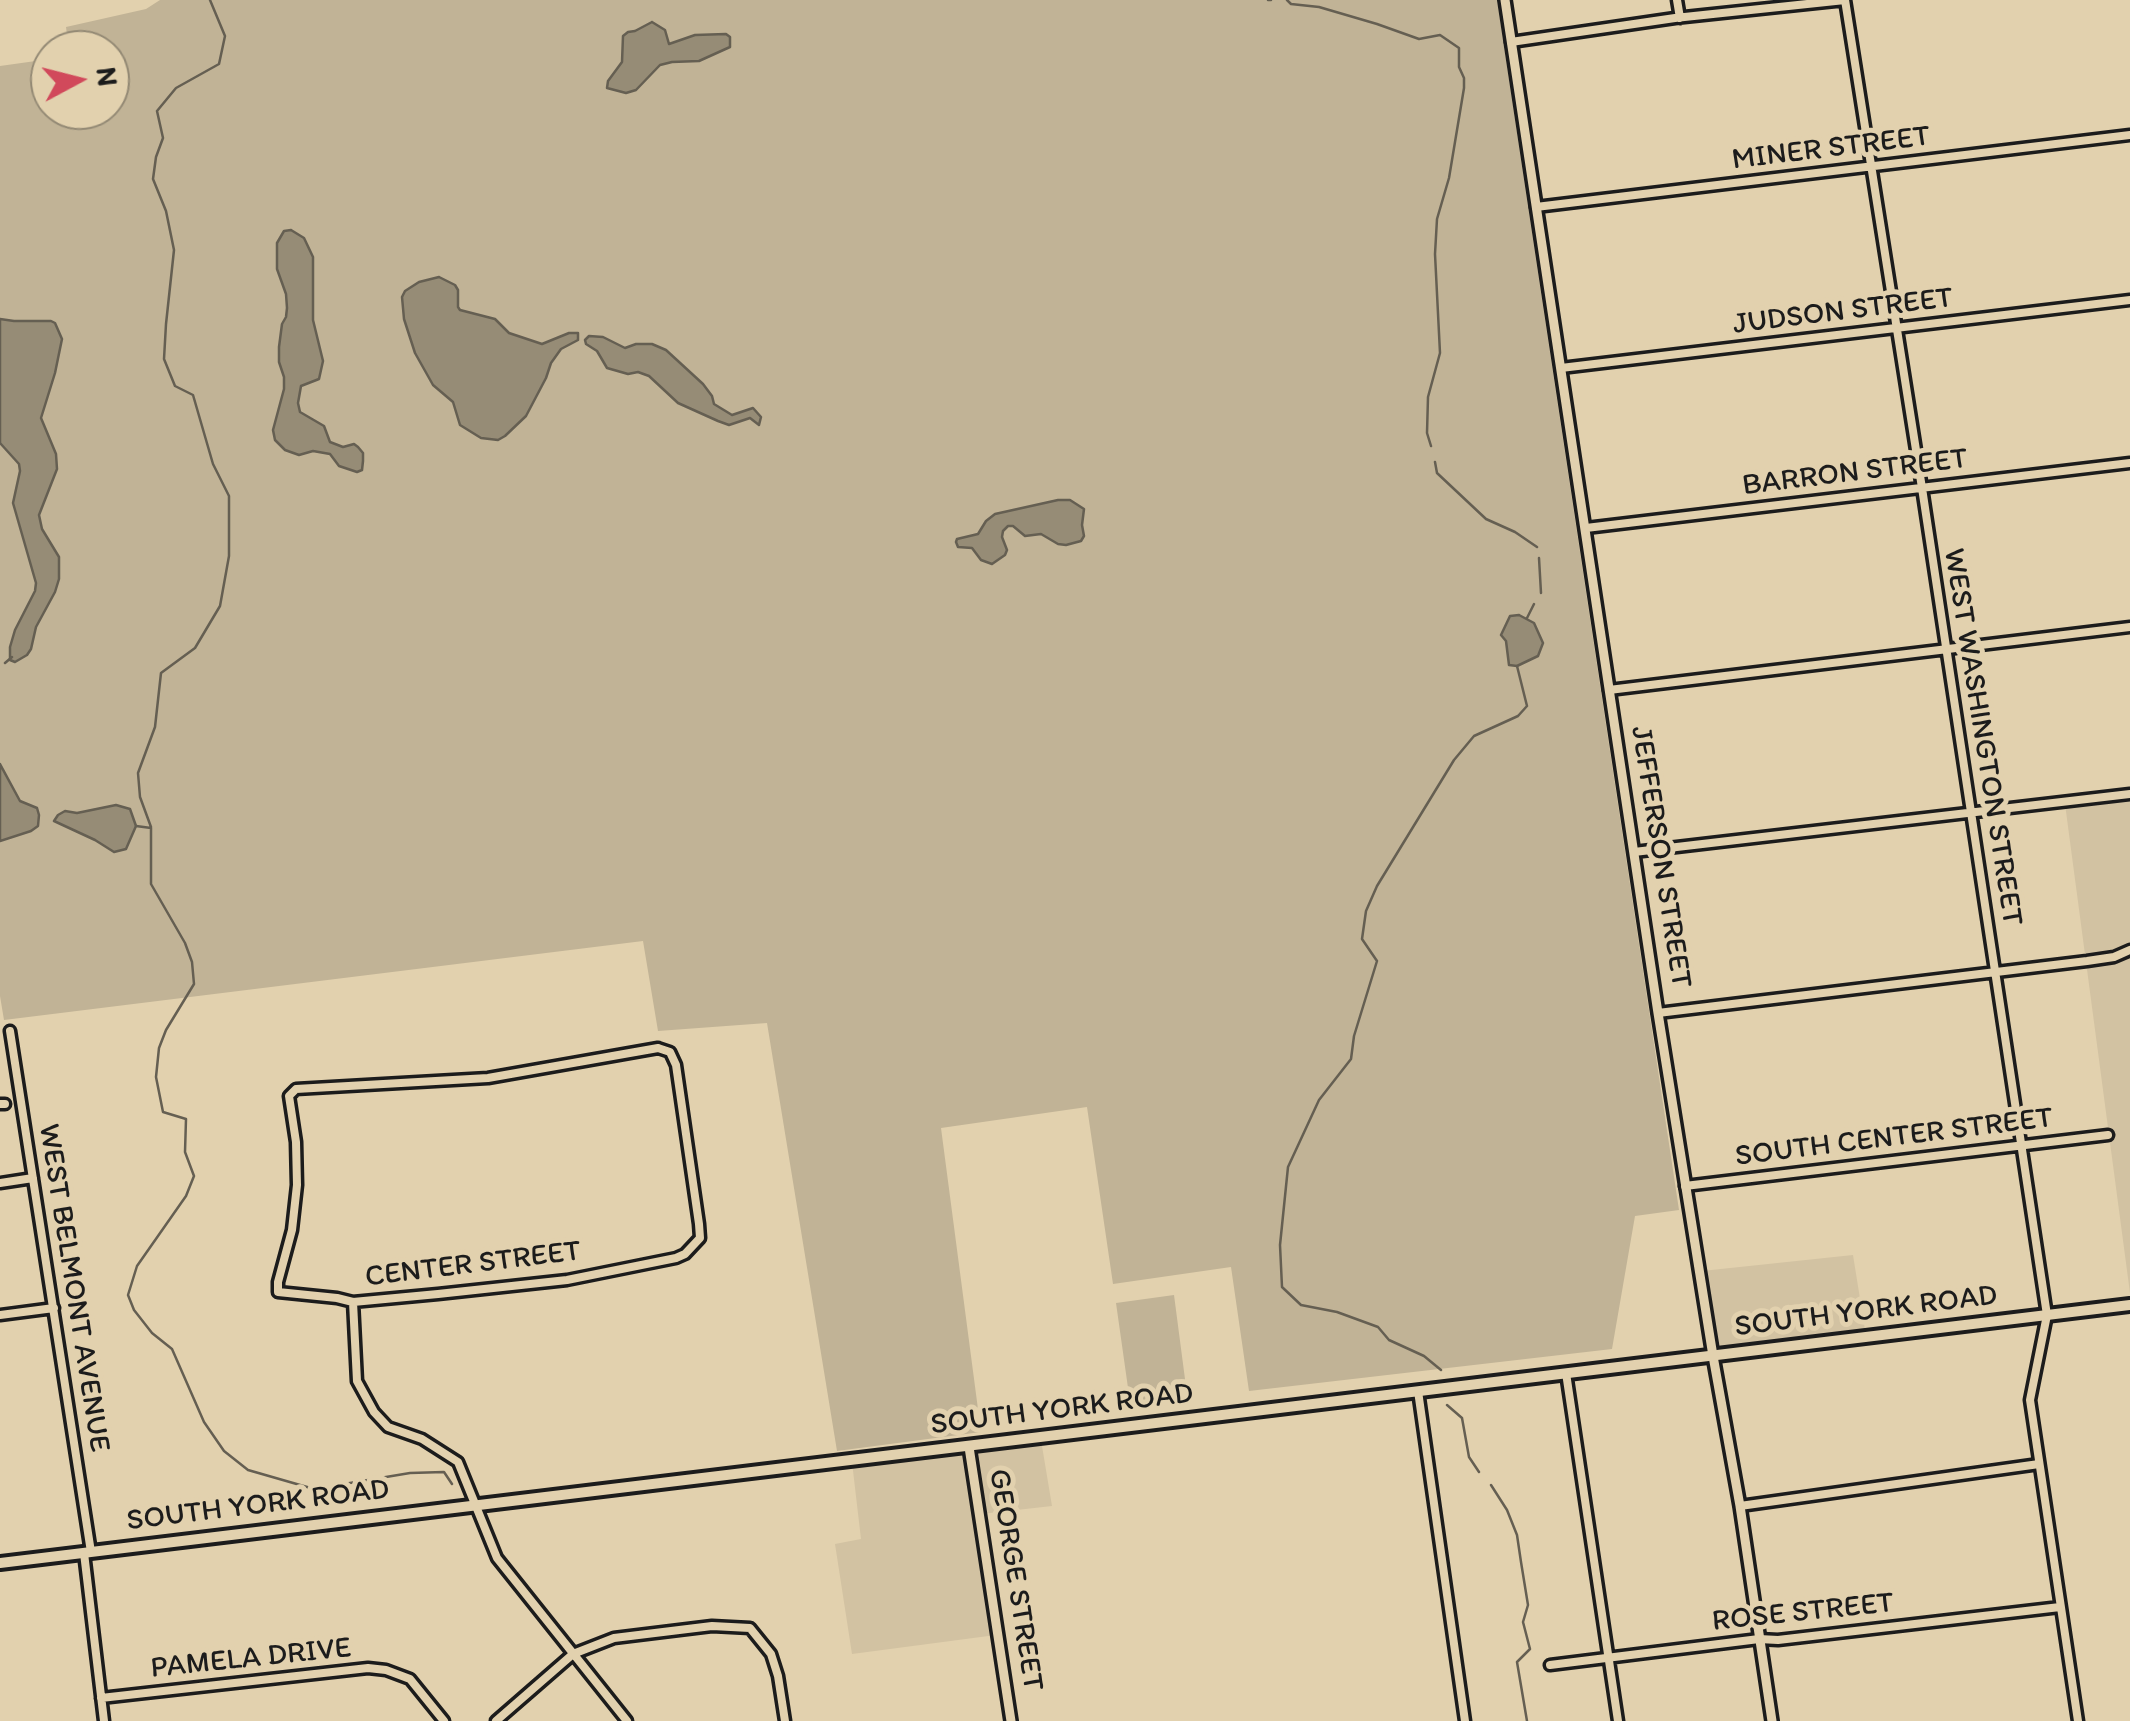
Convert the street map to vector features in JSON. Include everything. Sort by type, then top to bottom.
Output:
[{"type":"main road","name":"SOUTH YORK ROAD","points":[[0,1562],[2130,1305]]},
{"type":"street","name":"JEFFERSON STREET","points":[[1505,0],[1658,1013],[1772,1721]]},
{"type":"street","points":[[1678,0],[1680,18]]},
{"type":"street","points":[[1511,42],[1845,0]]},
{"type":"street","name":"WEST WASHINGTON STREET","points":[[1845,0],[2047,1315]]},
{"type":"street","name":"MINER STREET","points":[[1536,207],[2130,136]]},
{"type":"street","name":"JUDSON STREET","points":[[1561,368],[2130,300]]},
{"type":"street","name":"BARRON STREET","points":[[1586,528],[2130,463]]},
{"type":"street","points":[[1610,690],[2130,628]]},
{"type":"street","points":[[1634,852],[2130,794]]},
{"type":"street","points":[[1658,1013],[2088,961],[2130,950]]},
{"type":"street","name":"WEST BELMONT AVENUE","points":[[10,1031],[54,1308],[87,1552],[104,1721]]},
{"type":"street","name":"CENTER STREET","points":[[658,1048],[670,1052],[676,1064],[700,1238],[686,1254],[552,1282],[353,1302],[278,1292],[298,1186],[289,1096],[296,1090],[488,1078],[658,1048]]},
{"type":"street","name":"SOUTH CENTER STREET","points":[[1685,1186],[2108,1135]]},
{"type":"street","points":[[0,1182],[33,1178]]},
{"type":"street","points":[[353,1302],[356,1381],[364,1397],[388,1427],[422,1439],[458,1462],[497,1558],[627,1721]]},
{"type":"street","points":[[0,1315],[54,1308]]},
{"type":"street","points":[[2047,1315],[2030,1400],[2078,1721]]},
{"type":"street","points":[[1566,1372],[1618,1721]]},
{"type":"street","points":[[1418,1391],[1465,1721]]},
{"type":"street","name":"GEORGE STREET","points":[[969,1446],[1011,1721]]},
{"type":"street","points":[[1740,1506],[2039,1464]]},
{"type":"street","name":"ROSE STREET","points":[[1550,1665],[2060,1606]]},
{"type":"street","points":[[496,1721],[574,1654],[614,1638],[712,1626],[750,1628],[770,1654],[778,1676],[785,1721]]},
{"type":"street","name":"PAMELA DRIVE","points":[[101,1698],[368,1668],[410,1679],[444,1721]]},
{"type":"shaded area","points":[[160,0],[1497,0],[1679,1210],[1635,1216],[1612,1349],[1249,1391],[1231,1267],[1113,1284],[1087,1107],[941,1128],[981,1432],[837,1451],[767,1023],[658,1031],[643,941],[4,1020],[0,996],[0,66],[30,62],[30,130],[130,130],[130,30],[66,27],[146,9]]},
{"type":"shaded area","points":[[652,22],[665,30],[669,44],[695,35],[726,34],[730,47],[699,61],[660,65],[636,90],[626,93],[607,88],[622,62],[623,36]]},
{"type":"shaded area","points":[[291,230],[304,238],[313,257],[313,320],[323,361],[319,379],[301,386],[300,412],[324,426],[330,442],[358,447],[363,461],[362,470],[357,472],[339,466],[330,454],[313,451],[299,455],[285,450],[275,440],[273,430],[284,389],[279,347],[287,308],[277,269],[277,243],[284,231]]},
{"type":"shaded area","points":[[439,277],[455,285],[460,310],[495,319],[509,333],[542,344],[578,333],[578,340],[561,349],[551,363],[526,416],[498,440],[481,438],[460,425],[453,402],[433,385],[415,353],[404,319],[402,297],[419,282]]},
{"type":"shaded area","points":[[0,319],[51,321],[62,339],[41,418],[56,454],[57,469],[39,515],[42,529],[59,557],[59,579],[36,627],[31,649],[15,662],[10,660],[10,647],[36,583],[13,503],[19,464],[0,443]]},
{"type":"shaded area","points":[[589,336],[603,337],[625,348],[652,344],[666,350],[703,384],[714,404],[732,415],[753,408],[761,417],[759,425],[750,418],[729,425],[718,421],[678,403],[649,376],[607,368],[597,351],[586,344]]},
{"type":"shaded area","points":[[1070,500],[1084,509],[1081,541],[1058,544],[1041,534],[1025,536],[1008,526],[1002,537],[1005,555],[992,564],[981,560],[972,548],[958,547],[957,539],[978,534],[995,514]]},
{"type":"shaded area","points":[[1519,615],[1534,623],[1543,643],[1538,656],[1517,666],[1509,665],[1506,641],[1501,635],[1510,616]]},
{"type":"shaded area","points":[[0,764],[20,801],[37,808],[39,815],[38,826],[31,831],[0,841]]},
{"type":"shaded area","points":[[2130,796],[2130,1293],[2065,804]]},
{"type":"shaded area","points":[[116,805],[130,809],[136,826],[126,849],[114,852],[54,821],[65,811],[77,813]]},
{"type":"shaded area","points":[[1853,1255],[1866,1336],[1716,1354],[1702,1271]]},
{"type":"shaded area","points":[[1174,1295],[1188,1402],[1131,1409],[1116,1303]]},
{"type":"shaded area","points":[[1041,1440],[1052,1506],[981,1514],[972,1448]]},
{"type":"shaded area","points":[[967,1449],[996,1635],[852,1654],[835,1544],[861,1539],[852,1462]]},
{"type":"waterway","points":[[151,827],[140,797],[138,773],[155,727],[161,673],[195,648],[220,606],[229,556],[229,496],[213,464],[193,395],[175,386],[164,359],[174,250],[166,211],[153,179],[163,138],[157,111],[176,88],[219,64],[225,36],[210,0]]},
{"type":"waterway","points":[[1287,0],[1419,39],[1440,35],[1459,48],[1464,88],[1449,178],[1437,219],[1440,353],[1428,397],[1427,433],[1431,446]]},
{"type":"waterway","points":[[1435,462],[1437,473],[1486,519],[1537,547]]},
{"type":"waterway","points":[[1539,558],[1541,593]]},
{"type":"waterway","points":[[1527,618],[1534,604]]},
{"type":"waterway","points":[[5,663],[12,657]]},
{"type":"waterway","points":[[1441,1370],[1424,1356],[1389,1340],[1378,1327],[1337,1312],[1301,1305],[1282,1287],[1280,1245],[1288,1167],[1319,1100],[1351,1059],[1377,961],[1362,939],[1366,911],[1377,886],[1454,760],[1474,736],[1518,716],[1527,706],[1517,666]]},
{"type":"waterway","points":[[136,826],[151,828],[151,884],[192,962],[194,984],[166,1030],[159,1048],[156,1077],[163,1112],[186,1119],[185,1152],[194,1176],[186,1196],[137,1266],[128,1295],[134,1310],[152,1333],[172,1349],[204,1422],[224,1451],[248,1470],[314,1489],[410,1473],[444,1472],[452,1484]]},
{"type":"waterway","points":[[1447,1405],[1462,1418],[1469,1457],[1479,1472]]},
{"type":"waterway","points":[[1491,1485],[1517,1535],[1528,1605],[1523,1622],[1530,1649],[1517,1662],[1527,1721]]}]
